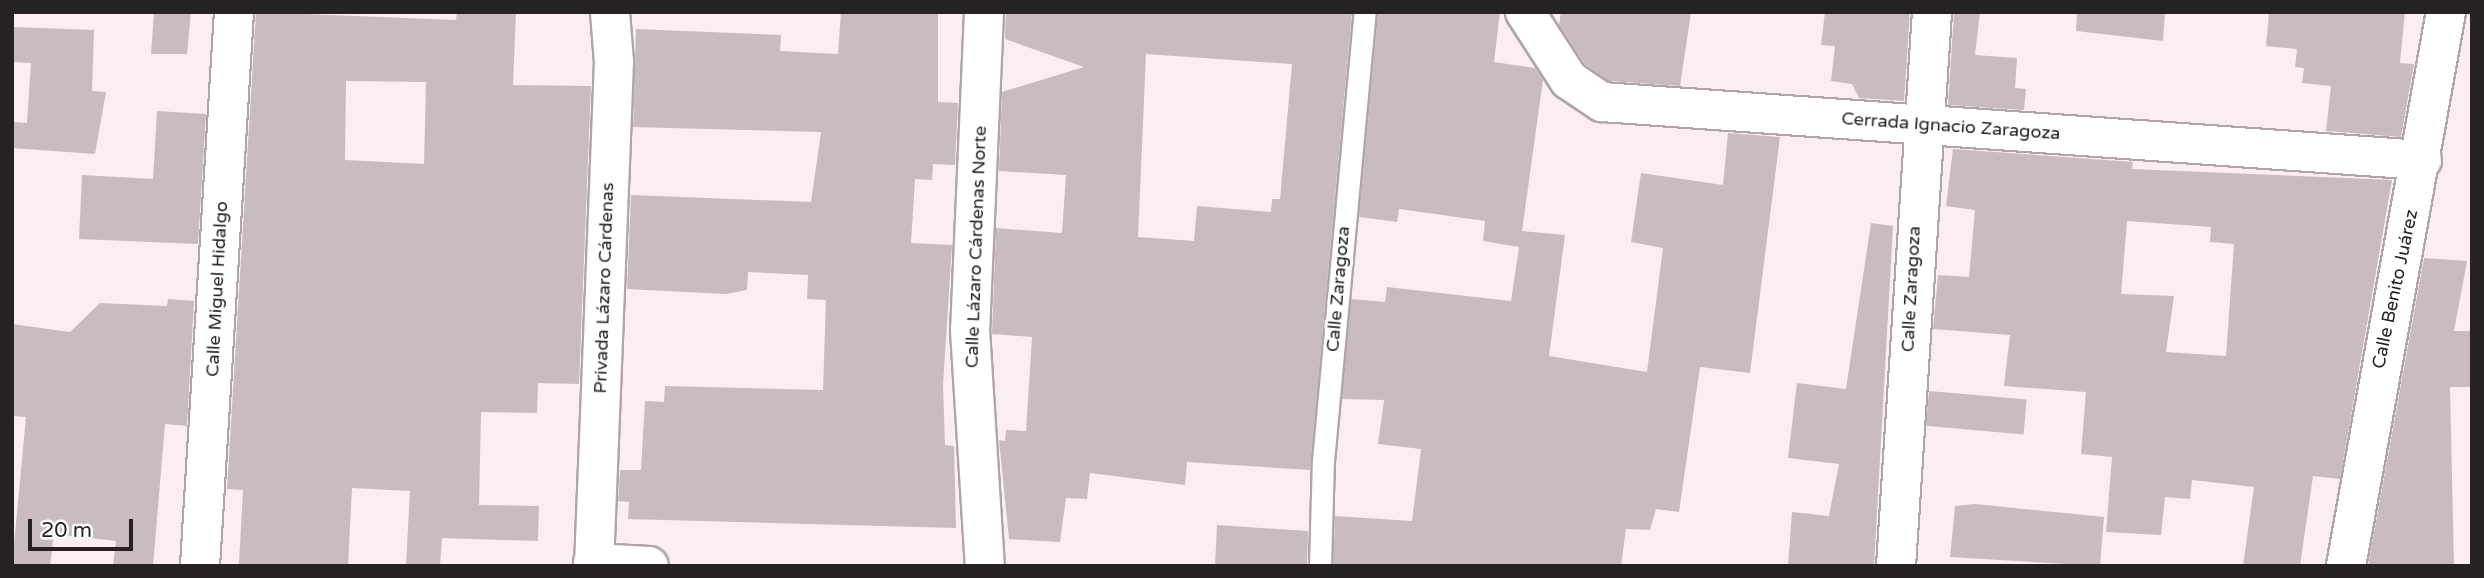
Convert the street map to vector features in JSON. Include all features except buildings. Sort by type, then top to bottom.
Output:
[{"type":"street","name":"Calle Miguel Hidalgo","points":[[200,566],[234,12]]},
{"type":"street","name":"Privada Lázaro Cárdenas","points":[[610,12],[614,62],[594,564],[649,566]]},
{"type":"street","name":"Calle Lázaro Cárdenas Norte","points":[[984,12],[970,330],[985,566]]},
{"type":"street","name":"Cerrada Ignacio Zaragoza","points":[[1525,12],[1569,80],[1602,102],[2421,160]]},
{"type":"street","name":"Calle Zaragoza","points":[[1896,566],[1921,123],[1932,12]]},
{"type":"street","name":"Calle Benito Juárez","points":[[2346,566],[2361,457],[2421,160],[2446,12]]},
{"type":"lane","name":"Calle Zaragoza","points":[[1320,566],[1324,448],[1365,12]]}]
